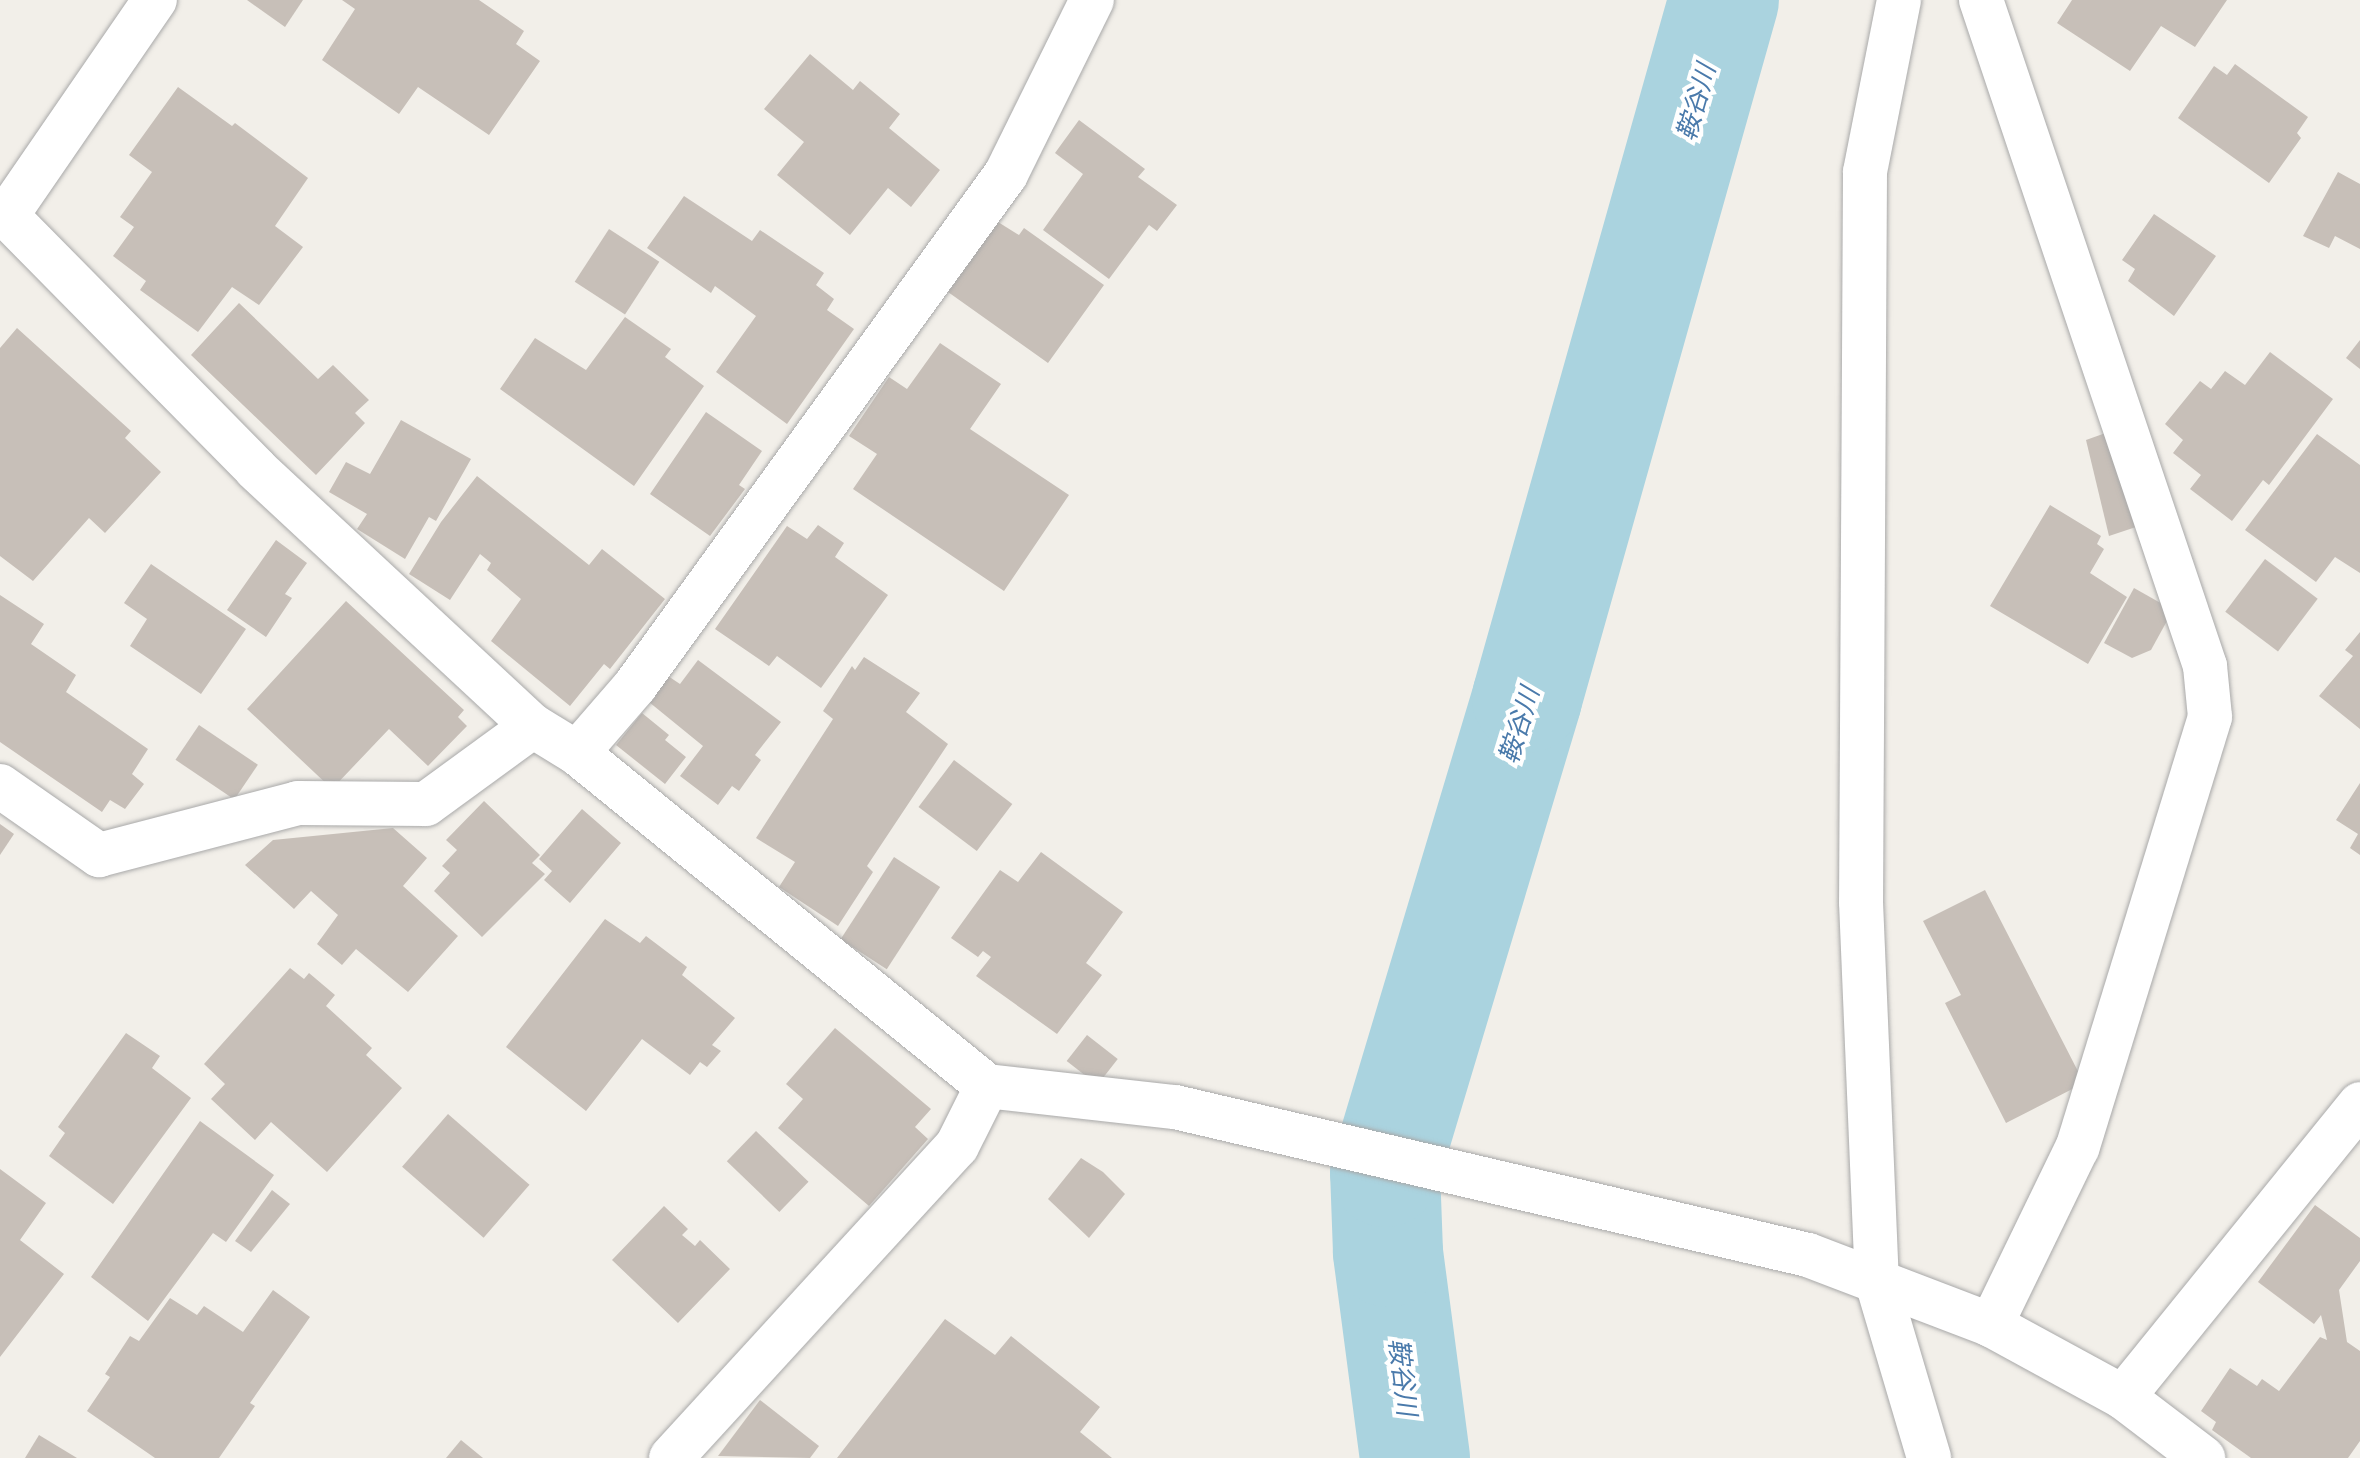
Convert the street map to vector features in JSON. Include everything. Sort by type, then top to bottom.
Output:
[{"type":"street","points":[[155,0],[4,212],[256,469],[533,726],[577,753],[987,1086],[1175,1107],[1808,1255],[1991,1325],[2123,1397],[2203,1458]]},
{"type":"street","points":[[577,753],[635,686],[1006,174],[1092,0]]},
{"type":"street","points":[[1899,0],[1865,172],[1861,902],[1877,1282],[1929,1458]]},
{"type":"street","points":[[1981,0],[2205,666],[2210,717],[2077,1148],[1991,1325]]},
{"type":"street","points":[[0,786],[99,855],[298,803],[426,804],[533,726]]},
{"type":"street","points":[[671,1458],[957,1146],[987,1086]]},
{"type":"street","points":[[2123,1397],[2360,1104]]},
{"type":"building","points":[[247,0],[303,0],[285,27]]},
{"type":"building","points":[[342,0],[479,0],[524,31],[516,44],[540,61],[489,135],[418,87],[399,114],[322,60],[355,9]]},
{"type":"building","points":[[2072,0],[2227,0],[2195,47],[2161,26],[2130,71],[2057,23]]},
{"type":"building","points":[[810,54],[853,90],[860,81],[900,114],[889,128],[940,170],[911,207],[888,188],[850,235],[777,175],[804,142],[764,109]]},
{"type":"building","points":[[2235,64],[2308,117],[2297,133],[2301,138],[2269,183],[2178,118],[2214,66],[2227,75]]},
{"type":"building","points":[[178,87],[232,126],[235,123],[308,178],[275,226],[303,247],[259,305],[232,287],[198,332],[140,290],[146,281],[113,256],[134,227],[120,217],[152,172],[129,155]]},
{"type":"building","points":[[1079,120],[1145,169],[1138,177],[1177,205],[1157,231],[1149,225],[1109,279],[1043,230],[1083,174],[1055,153]]},
{"type":"building","points":[[2338,172],[2360,184],[2360,249],[2335,236],[2329,248],[2303,236]]},
{"type":"building","points":[[684,196],[752,241],[760,230],[824,273],[816,285],[834,299],[827,310],[854,329],[787,424],[716,372],[756,316],[715,286],[711,293],[647,248]]},
{"type":"building","points":[[2154,214],[2216,256],[2174,316],[2128,281],[2135,269],[2122,260]]},
{"type":"building","points":[[998,222],[1019,235],[1024,228],[1104,285],[1048,363],[948,292]]},
{"type":"building","points":[[609,229],[659,262],[625,315],[575,282]]},
{"type":"building","points":[[239,303],[318,379],[333,365],[369,400],[355,413],[365,423],[316,475],[191,355]]},
{"type":"building","points":[[625,317],[671,349],[665,357],[704,386],[634,486],[500,389],[535,338],[586,370]]},
{"type":"building","points":[[17,328],[131,431],[125,438],[161,472],[105,533],[89,518],[33,581],[0,556],[0,348]]},
{"type":"building","points":[[2360,340],[2360,369],[2346,358]]},
{"type":"building","points":[[940,343],[1001,384],[970,429],[1069,495],[1004,591],[853,489],[877,454],[849,436],[889,377],[907,389]]},
{"type":"building","points":[[2270,352],[2333,399],[2269,485],[2263,480],[2232,521],[2190,489],[2201,475],[2173,453],[2183,440],[2165,424],[2200,381],[2211,389],[2225,371],[2245,385]]},
{"type":"building","points":[[706,412],[762,451],[739,485],[745,489],[710,536],[650,494]]},
{"type":"building","points":[[401,420],[471,459],[436,521],[429,517],[405,559],[357,529],[367,514],[329,492],[346,462],[370,474]]},
{"type":"building","points":[[2114,430],[2145,524],[2109,536],[2086,440]]},
{"type":"building","points":[[2317,434],[2360,465],[2360,573],[2335,557],[2316,582],[2245,530]]},
{"type":"building","points":[[477,476],[589,565],[602,549],[665,599],[610,669],[604,664],[570,706],[491,641],[521,599],[487,570],[491,563],[480,554],[450,600],[409,574],[441,522]]},
{"type":"building","points":[[2050,505],[2101,536],[2097,544],[2104,549],[2090,573],[2127,597],[2088,664],[1990,606]]},
{"type":"building","points":[[818,525],[844,543],[835,557],[888,595],[821,688],[777,656],[769,666],[715,629],[787,526],[807,539]]},
{"type":"building","points":[[276,540],[307,563],[285,594],[292,598],[266,637],[227,610]]},
{"type":"building","points":[[2265,559],[2318,599],[2278,651],[2225,612]]},
{"type":"building","points":[[151,564],[246,629],[201,694],[130,646],[147,619],[124,603]]},
{"type":"building","points":[[2134,588],[2173,610],[2151,650],[2132,658],[2104,643]]},
{"type":"building","points":[[0,595],[44,624],[31,644],[76,675],[66,692],[148,749],[132,774],[144,784],[125,809],[110,800],[102,812],[0,742]]},
{"type":"building","points":[[346,601],[464,710],[458,717],[467,726],[428,766],[389,729],[332,789],[247,709]]},
{"type":"building","points":[[2360,632],[2360,729],[2319,696],[2353,656],[2345,650]]},
{"type":"building","points":[[864,657],[920,693],[906,712],[948,744],[867,866],[873,872],[838,926],[779,887],[795,862],[756,838],[833,719],[823,711],[852,666],[855,670]]},
{"type":"building","points":[[698,660],[781,722],[755,755],[761,760],[739,791],[732,786],[718,805],[680,776],[703,746],[649,702],[668,676],[680,684]]},
{"type":"building","points":[[642,713],[669,735],[665,740],[686,757],[665,784],[616,745]]},
{"type":"building","points":[[199,725],[258,765],[234,800],[176,760]]},
{"type":"building","points":[[954,760],[1012,804],[977,851],[918,807]]},
{"type":"building","points":[[2360,783],[2360,855],[2350,848],[2358,834],[2336,820]]},
{"type":"building","points":[[484,801],[540,855],[532,863],[545,874],[482,937],[434,891],[450,873],[442,866],[457,850],[446,840]]},
{"type":"building","points":[[582,809],[621,843],[570,903],[544,880],[552,871],[539,859]]},
{"type":"building","points":[[0,824],[14,834],[0,855]]},
{"type":"building","points":[[393,828],[427,858],[403,886],[458,936],[408,992],[356,949],[342,965],[317,944],[338,915],[311,891],[294,909],[245,865],[273,840]]},
{"type":"building","points":[[1041,852],[1123,912],[1086,963],[1102,975],[1057,1034],[976,976],[991,957],[983,951],[978,957],[951,938],[1000,870],[1018,882]]},
{"type":"building","points":[[894,857],[940,887],[887,969],[841,939]]},
{"type":"building","points":[[1985,890],[2084,1083],[2006,1123],[1945,1003],[1961,995],[1923,921]]},
{"type":"building","points":[[605,919],[640,943],[646,936],[687,967],[682,975],[735,1018],[712,1045],[721,1051],[707,1067],[700,1062],[690,1075],[642,1039],[586,1111],[506,1047]]},
{"type":"building","points":[[290,968],[304,979],[309,973],[335,995],[326,1006],[372,1048],[366,1055],[402,1088],[327,1172],[271,1122],[255,1140],[211,1099],[225,1084],[204,1064]]},
{"type":"building","points":[[835,1028],[931,1109],[915,1127],[928,1139],[869,1206],[778,1128],[803,1099],[786,1084]]},
{"type":"building","points":[[126,1033],[160,1056],[152,1068],[191,1098],[113,1204],[49,1156],[65,1133],[58,1127]]},
{"type":"building","points":[[1087,1035],[1118,1059],[1097,1085],[1067,1061]]},
{"type":"building","points":[[448,1114],[530,1185],[484,1238],[402,1167]]},
{"type":"building","points":[[200,1121],[274,1175],[226,1242],[213,1233],[148,1321],[91,1277]]},
{"type":"building","points":[[756,1131],[809,1182],[779,1212],[727,1161]]},
{"type":"building","points":[[1081,1158],[1103,1172],[1125,1194],[1089,1238],[1048,1199]]},
{"type":"building","points":[[0,1169],[46,1203],[20,1240],[64,1274],[0,1357]]},
{"type":"building","points":[[272,1190],[290,1204],[251,1252],[235,1241]]},
{"type":"building","points":[[2315,1205],[2360,1238],[2360,1261],[2339,1290],[2347,1342],[2360,1351],[2360,1441],[2348,1458],[2251,1458],[2212,1430],[2216,1422],[2201,1411],[2230,1368],[2257,1386],[2262,1379],[2279,1391],[2320,1337],[2327,1340],[2321,1315],[2314,1324],[2258,1282]]},
{"type":"building","points":[[664,1206],[688,1229],[682,1235],[695,1246],[700,1240],[730,1269],[678,1323],[612,1260]]},
{"type":"building","points":[[273,1290],[310,1317],[250,1403],[255,1406],[219,1458],[155,1458],[87,1411],[110,1377],[105,1374],[130,1336],[139,1341],[170,1298],[197,1315],[204,1306],[243,1332]]},
{"type":"building","points":[[945,1319],[995,1355],[1011,1336],[1100,1407],[1080,1432],[1112,1458],[837,1458]]},
{"type":"building","points":[[760,1400],[819,1446],[810,1458],[718,1456]]},
{"type":"building","points":[[39,1435],[77,1458],[25,1458]]},
{"type":"building","points":[[461,1440],[483,1458],[446,1458]]},
{"type":"waterway","name":"鞍谷川","points":[[1415,1458],[1388,1252],[1385,1172],[1527,698],[1724,0]]}]
